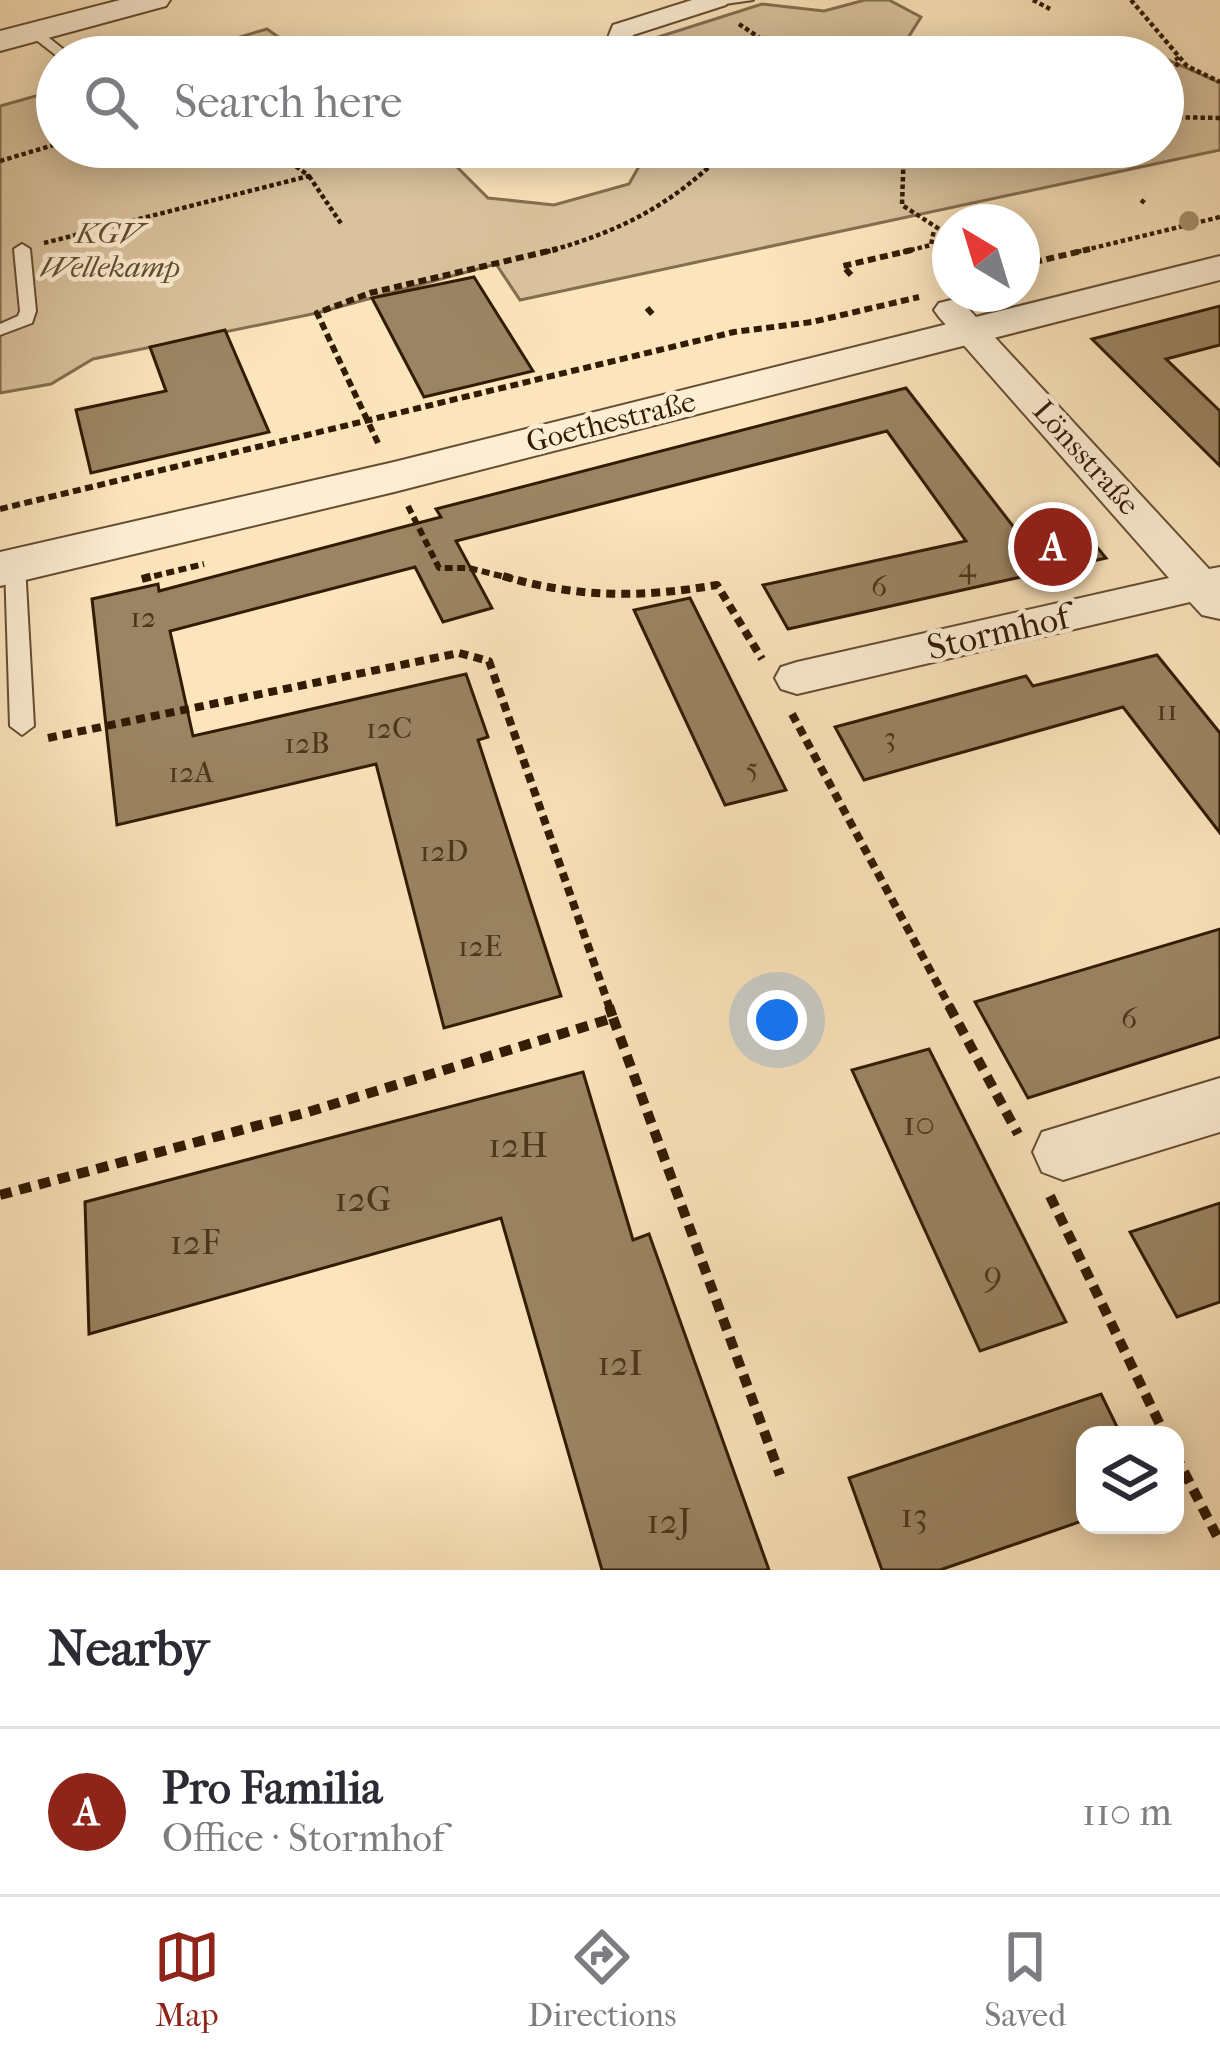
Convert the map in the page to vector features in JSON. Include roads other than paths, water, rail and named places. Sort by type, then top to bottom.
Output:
[{"type":"street","points":[[0,28],[107,0]]},
{"type":"street","points":[[0,41],[155,0]]},
{"type":"street","points":[[620,36],[622,30],[717,0]]},
{"type":"street","name":"Goethestraße","points":[[1040,288],[1220,243]]},
{"type":"street","name":"Goethestraße","points":[[1040,297],[1220,268]]},
{"type":"street","name":"Goethestraße","points":[[5,558],[381,449],[950,312]]},
{"type":"street","name":"Lönsstraße","points":[[950,312],[1213,592]]},
{"type":"street","name":"Stormhof","points":[[782,681],[1213,592]]},
{"type":"street","points":[[1042,1158],[1220,1105]]},
{"type":"lane","points":[[717,0],[747,0]]},
{"type":"lane","points":[[34,32],[39,36]]},
{"type":"lane","points":[[0,330],[26,319],[22,249]]},
{"type":"lane","points":[[5,558],[22,726]]},
{"type":"place","name":"Pro Familia","points":[[1053,547]]},
{"type":"park label","name":"KGV Wellekamp","points":[[110,250]]}]
